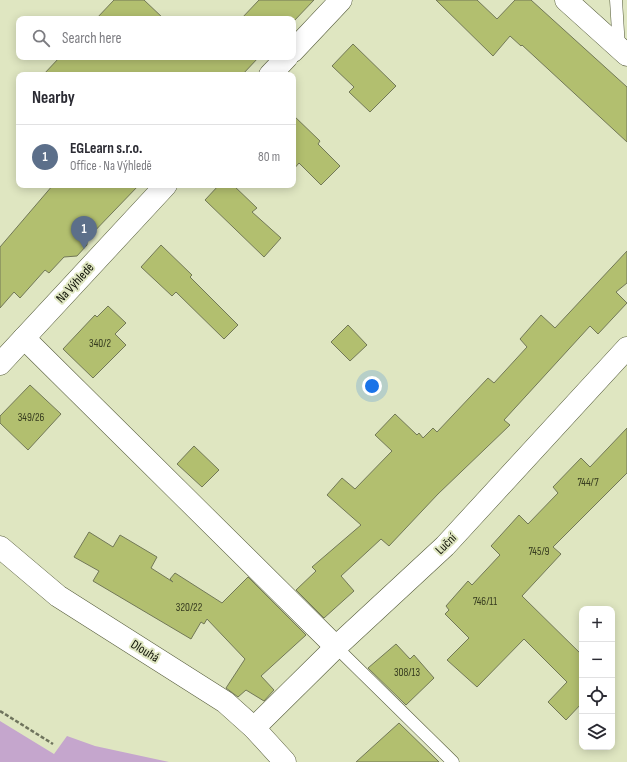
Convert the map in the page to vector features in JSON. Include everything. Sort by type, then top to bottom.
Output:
[{"type":"street","points":[[296,48],[341,0]]},
{"type":"street","points":[[566,0],[623,52]]},
{"type":"street","points":[[273,72],[284,60]]},
{"type":"street","name":"Na Výhledě","points":[[0,364],[163,188]]},
{"type":"street","points":[[24,338],[336,648]]},
{"type":"street","name":"Luční","points":[[254,728],[336,648],[445,546],[627,348]]},
{"type":"street","name":"Dlouhá","points":[[0,546],[58,596],[225,702],[254,728],[285,762]]},
{"type":"lane","points":[[616,0],[623,52]]},
{"type":"lane","points":[[336,648],[453,762]]},
{"type":"path","points":[[0,711],[53,744]]},
{"type":"shaded area","points":[[0,721],[54,754],[67,736],[95,746],[169,762],[0,762]]},
{"type":"building","points":[[114,0],[144,0],[161,16],[99,16]]},
{"type":"building","points":[[259,0],[314,0],[296,19],[296,16],[244,16]]},
{"type":"building","points":[[436,0],[477,0],[497,19],[515,0],[531,0],[627,87],[627,142],[522,45],[521,46],[510,36],[493,56]]},
{"type":"building","points":[[353,44],[396,86],[370,112],[349,92],[354,87],[332,66]]},
{"type":"building","points":[[57,60],[256,60],[245,72],[46,72]]},
{"type":"building","points":[[296,118],[320,141],[318,144],[340,166],[321,185],[299,163],[296,166]]},
{"type":"building","points":[[50,188],[136,188],[87,239],[87,245],[77,256],[64,257],[49,273],[45,270],[20,298],[14,292],[0,308],[0,247]]},
{"type":"building","points":[[216,188],[236,188],[257,208],[252,212],[281,238],[264,257],[205,200]]},
{"type":"building","points":[[161,245],[192,275],[190,277],[238,325],[224,339],[176,292],[172,296],[141,267]]},
{"type":"building","points":[[627,251],[627,283],[616,292],[627,303],[598,334],[590,326],[504,420],[510,425],[438,494],[389,546],[381,539],[341,576],[354,591],[324,618],[296,590],[316,571],[312,567],[361,525],[327,495],[342,478],[355,489],[392,451],[375,435],[395,414],[417,435],[419,433],[423,438],[433,428],[437,432],[488,378],[494,383],[527,347],[520,339],[541,315],[555,328]]},
{"type":"building","points":[[108,306],[126,323],[115,334],[126,345],[93,378],[63,349],[95,315],[97,317]]},
{"type":"building","points":[[348,325],[367,345],[350,361],[331,342]]},
{"type":"building","points":[[30,385],[61,414],[28,450],[0,423],[0,416]]},
{"type":"building","points":[[627,428],[627,473],[553,547],[561,554],[522,596],[579,652],[579,706],[566,720],[548,702],[567,682],[524,639],[477,687],[447,660],[469,638],[445,614],[449,610],[446,606],[468,581],[472,585],[500,555],[491,546],[519,515],[528,524],[558,493],[553,487],[581,458],[590,467]]},
{"type":"building","points":[[194,446],[219,470],[202,487],[177,464]]},
{"type":"building","points":[[89,532],[113,547],[120,535],[157,557],[151,568],[173,582],[170,579],[175,573],[222,603],[248,577],[306,635],[261,676],[274,690],[264,701],[246,690],[238,697],[226,688],[245,659],[207,619],[204,624],[201,622],[191,639],[93,581],[99,571],[74,557]]},
{"type":"building","points":[[396,644],[410,659],[414,655],[434,678],[406,705],[368,668]]},
{"type":"building","points":[[399,723],[439,762],[356,762]]},
{"type":"place","name":"EGLearn s.r.o.","points":[[84,249]]}]
